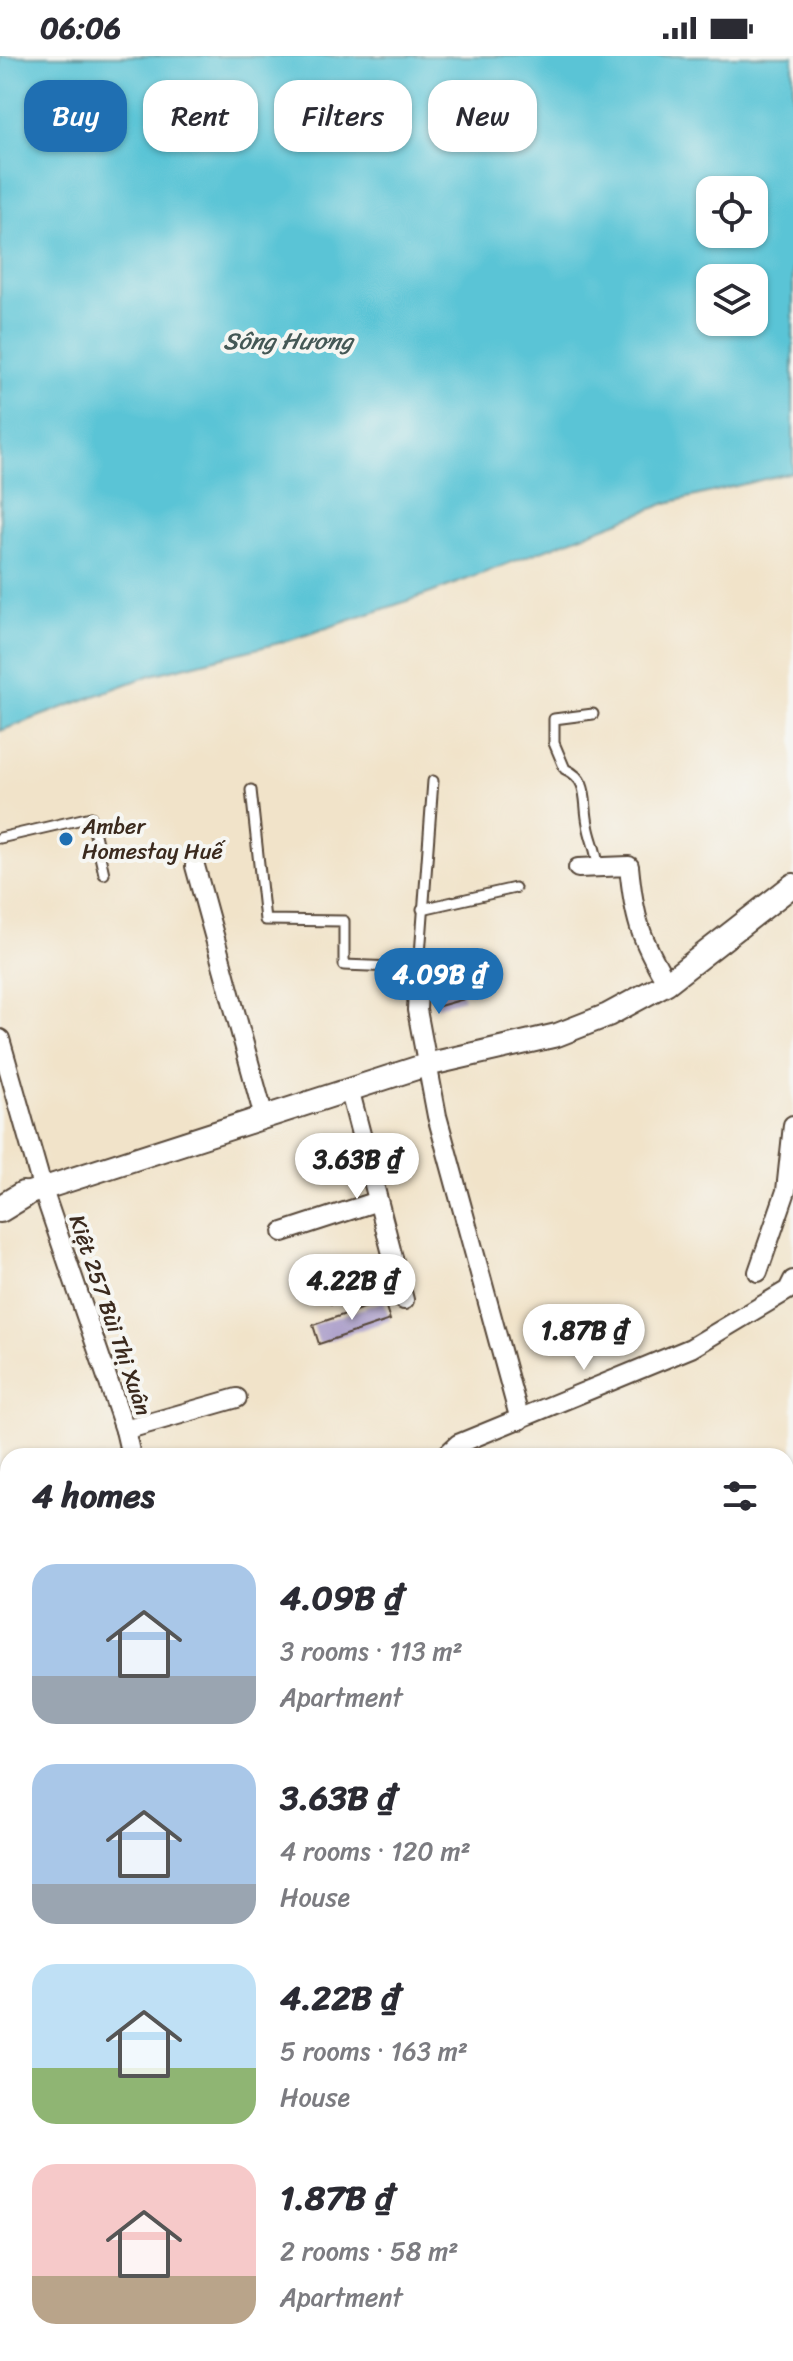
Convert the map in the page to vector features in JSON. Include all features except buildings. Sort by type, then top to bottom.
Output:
[{"type":"main road","points":[[0,1209],[22,1192]]},
{"type":"street","points":[[195,866],[264,1117]]},
{"type":"street","points":[[578,868],[629,866],[633,913],[647,949],[667,983]]},
{"type":"street","points":[[22,1192],[350,1092],[426,1065],[557,1035],[608,1015],[667,983],[793,885]]},
{"type":"street","points":[[419,968],[417,1010],[426,1065],[520,1420]]},
{"type":"street","name":"Kiệt 257 Bùi Thị Xuân","points":[[0,1039],[22,1192],[111,1396],[129,1448]]},
{"type":"street","points":[[350,1092],[404,1300]]},
{"type":"street","points":[[758,1272],[786,1191],[793,1125]]},
{"type":"street","points":[[283,1232],[378,1201]]},
{"type":"street","points":[[333,1294],[396,1271]]},
{"type":"street","points":[[454,1448],[691,1348],[791,1288]]},
{"type":"street","points":[[125,1430],[237,1398]]},
{"type":"lane","points":[[593,714],[554,719],[554,743],[565,769],[578,775],[585,788],[588,826],[597,846],[598,867]]},
{"type":"lane","points":[[251,790],[265,920],[344,921],[344,965],[419,968],[433,781]]},
{"type":"lane","points":[[0,838],[91,817],[104,874]]},
{"type":"lane","points":[[422,909],[515,888]]},
{"type":"water","name":"Sông Hương","points":[[0,56],[793,56],[793,472],[667,503],[431,593],[291,640],[151,675],[0,731]]},
{"type":"place","name":"Amber Homestay Huế","points":[[66,839]]}]
